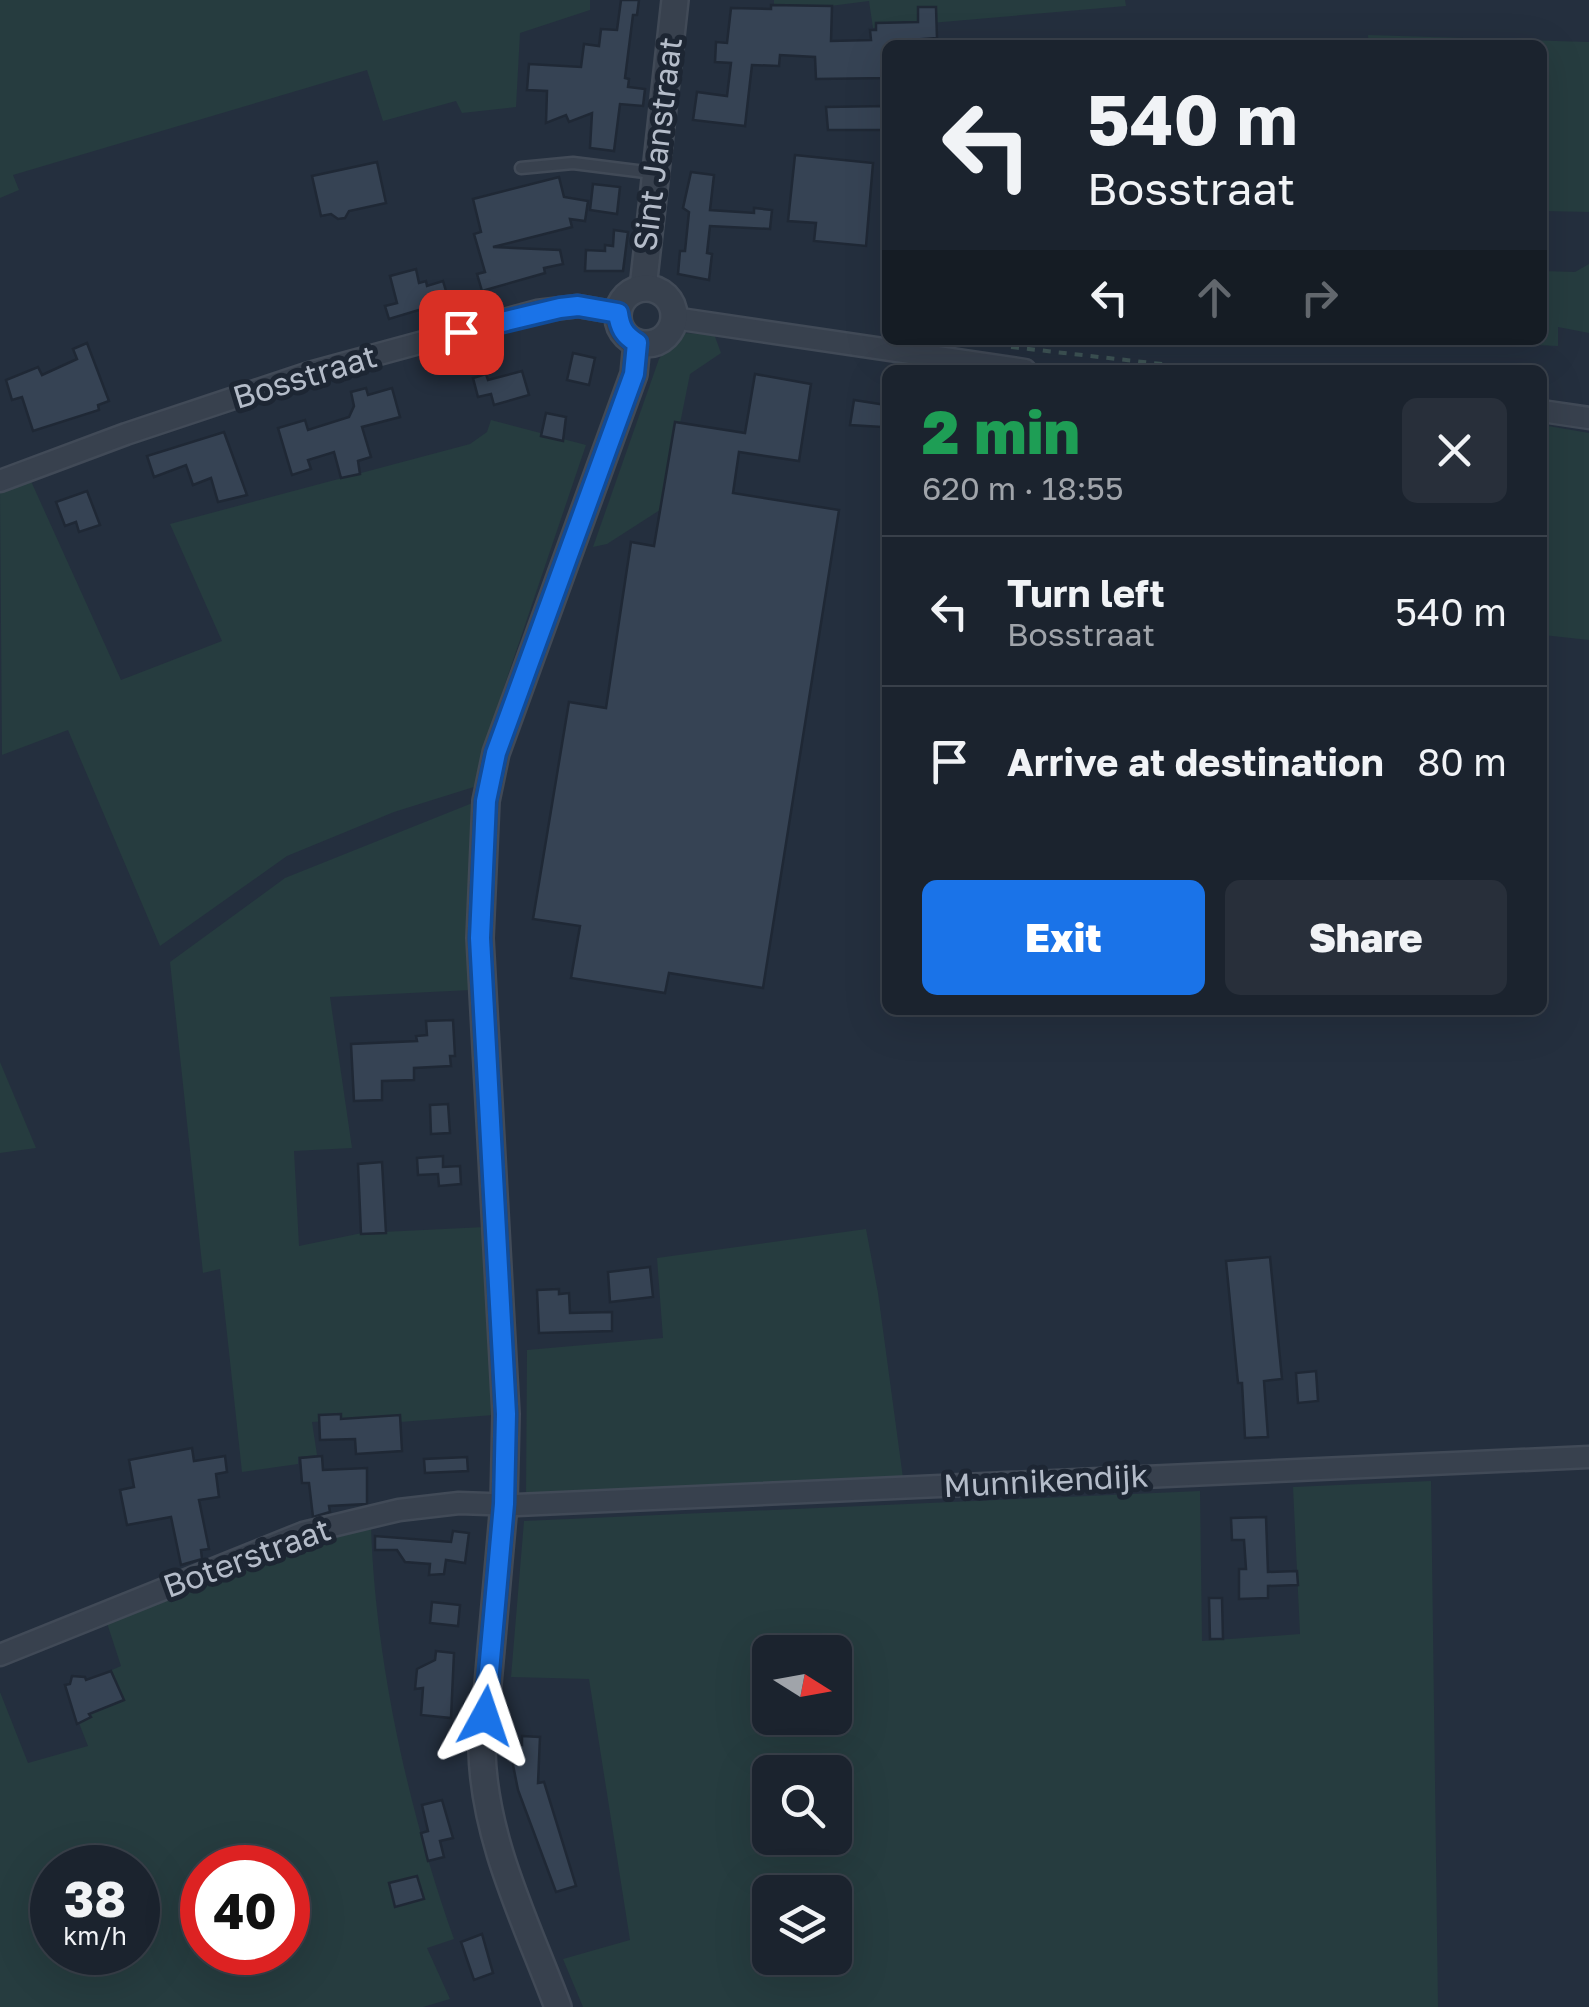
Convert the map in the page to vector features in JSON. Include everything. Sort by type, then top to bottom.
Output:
[{"type":"street","name":"Sint Janstraat","points":[[642,288],[675,0]]},
{"type":"street","points":[[642,288],[664,295],[672,304],[674,318],[664,338],[654,344],[637,343],[620,326],[618,313],[622,302],[642,288]]},
{"type":"street","name":"Bosstraat","points":[[0,482],[126,434],[309,374],[480,326],[578,306],[618,313]]},
{"type":"street","points":[[674,318],[990,365]]},
{"type":"street","points":[[558,2007],[490,1821],[483,1781],[482,1751],[504,1504],[506,1414],[480,938],[486,801],[496,753],[634,374],[637,343]]},
{"type":"street","points":[[1547,411],[1589,418]]},
{"type":"street","name":"Munnikendijk","points":[[504,1504],[1589,1456]]},
{"type":"street","name":"Boterstraat","points":[[0,1655],[302,1534],[399,1510],[460,1503],[504,1504]]},
{"type":"lane","points":[[521,168],[573,163],[654,174]]},
{"type":"path","points":[[1003,346],[1170,365]]},
{"type":"green space","points":[[0,0],[590,0],[590,10],[520,33],[516,107],[462,113],[456,101],[383,121],[367,70],[13,175],[19,190],[0,198]]},
{"type":"green space","points":[[774,0],[1125,0],[1126,6],[873,28],[869,1],[830,6],[774,4]]},
{"type":"green space","points":[[1368,35],[1526,40],[1368,40]]},
{"type":"green space","points":[[1547,41],[1589,42],[1589,212],[1547,211]]},
{"type":"green space","points":[[1589,264],[1589,333],[1558,327],[1558,346],[1534,345],[1547,345],[1547,271],[1575,272]]},
{"type":"green space","points":[[680,333],[714,334],[721,353],[690,374],[663,508],[607,544],[593,547],[659,359]]},
{"type":"green space","points":[[491,420],[586,445],[504,687],[477,786],[394,812],[287,856],[160,946],[68,730],[2,755],[0,490],[30,479],[121,680],[222,641],[170,524],[470,444],[487,432]]},
{"type":"green space","points":[[1547,426],[1589,433],[1589,640],[1547,635]]},
{"type":"green space","points":[[475,802],[468,876],[471,990],[330,997],[352,1148],[294,1151],[299,1246],[362,1233],[485,1227],[494,1415],[400,1422],[399,1416],[312,1422],[317,1455],[298,1457],[298,1464],[242,1472],[220,1269],[203,1273],[170,962],[285,878]]},
{"type":"green space","points":[[0,1062],[36,1148],[0,1153]]},
{"type":"green space","points":[[866,1229],[903,1478],[526,1497],[527,1350],[663,1338],[657,1258]]},
{"type":"green space","points":[[1431,1481],[1438,2007],[583,2007],[563,1959],[630,1940],[589,1679],[511,1677],[524,1521],[1200,1491],[1202,1641],[1300,1634],[1293,1487]]},
{"type":"green space","points":[[371,1526],[379,1629],[397,1736],[423,1840],[454,1939],[427,1948],[450,1999],[423,2007],[0,2007],[0,1692],[28,1763],[88,1746],[66,1690],[121,1666],[106,1620],[338,1533]]},
{"type":"building","points":[[621,0],[639,0],[637,15],[633,15],[625,78],[629,79],[628,87],[645,89],[643,106],[620,104],[614,151],[590,148],[592,113],[569,122],[566,115],[546,123],[547,91],[527,90],[529,64],[581,67],[584,44],[599,46],[601,29],[617,30]]},
{"type":"building","points":[[771,5],[832,6],[831,41],[871,40],[870,30],[876,30],[876,23],[918,22],[918,7],[936,7],[937,38],[882,40],[882,78],[816,79],[815,57],[780,55],[779,66],[752,65],[745,126],[693,120],[697,92],[727,96],[731,63],[715,62],[716,42],[727,43],[731,8],[771,9]]},
{"type":"building","points":[[882,106],[882,130],[828,130],[826,107]]},
{"type":"building","points":[[795,155],[873,163],[866,246],[814,241],[816,223],[788,221]]},
{"type":"building","points":[[377,162],[386,203],[349,211],[345,218],[321,216],[312,176]]},
{"type":"building","points":[[691,172],[714,175],[710,210],[772,210],[770,229],[710,226],[709,280],[678,274],[680,251],[685,251],[689,212],[683,208]]},
{"type":"building","points":[[559,177],[564,197],[588,201],[585,221],[570,219],[572,227],[493,247],[560,250],[563,264],[482,291],[477,274],[485,272],[474,234],[481,232],[473,199]]},
{"type":"building","points":[[593,184],[620,187],[617,214],[590,210]]},
{"type":"building","points":[[614,230],[628,232],[623,271],[585,271],[586,250],[605,251],[605,245],[613,246]]},
{"type":"building","points":[[416,269],[419,283],[426,281],[427,286],[443,281],[449,301],[389,319],[385,306],[397,303],[390,276]]},
{"type":"building","points":[[87,343],[109,401],[98,405],[99,410],[33,431],[22,397],[12,400],[6,380],[38,367],[42,375],[77,359],[73,349]]},
{"type":"building","points":[[573,353],[595,358],[589,385],[567,380]]},
{"type":"building","points":[[522,371],[529,395],[494,405],[491,394],[478,397],[473,378],[486,374],[488,380]]},
{"type":"building","points":[[755,374],[811,384],[799,461],[739,452],[733,493],[839,510],[763,988],[669,973],[665,993],[571,978],[580,926],[533,919],[569,702],[606,708],[631,542],[654,546],[675,422],[745,433]]},
{"type":"building","points":[[366,388],[368,395],[392,388],[400,417],[362,427],[371,457],[358,461],[360,474],[341,478],[334,452],[308,460],[311,469],[292,475],[278,428],[305,420],[308,430],[349,417],[354,406],[351,392]]},
{"type":"building","points":[[854,400],[882,404],[882,427],[850,425]]},
{"type":"building","points":[[546,413],[566,417],[563,441],[541,436]]},
{"type":"building","points":[[224,432],[247,495],[218,502],[211,478],[193,485],[186,465],[154,477],[147,456]]},
{"type":"building","points":[[87,491],[100,525],[79,532],[76,522],[65,526],[56,502]]},
{"type":"building","points":[[453,1020],[455,1056],[450,1056],[451,1066],[414,1068],[414,1080],[382,1081],[382,1100],[354,1101],[351,1044],[417,1041],[416,1036],[427,1035],[426,1021]]},
{"type":"building","points":[[448,1104],[450,1133],[431,1134],[430,1105]]},
{"type":"building","points":[[443,1156],[443,1167],[460,1166],[461,1184],[439,1186],[438,1174],[418,1175],[417,1158]]},
{"type":"building","points":[[382,1162],[386,1233],[361,1234],[358,1164]]},
{"type":"building","points":[[1270,1257],[1282,1379],[1264,1381],[1268,1437],[1245,1438],[1226,1261]]},
{"type":"building","points":[[650,1267],[653,1297],[610,1302],[608,1272]]},
{"type":"building","points":[[559,1289],[559,1294],[569,1293],[570,1313],[612,1312],[612,1331],[539,1333],[537,1290]]},
{"type":"building","points":[[1316,1371],[1318,1401],[1298,1403],[1296,1373]]},
{"type":"building","points":[[341,1414],[341,1419],[400,1415],[402,1451],[356,1454],[355,1439],[320,1440],[319,1415]]},
{"type":"building","points":[[192,1448],[194,1461],[225,1456],[227,1472],[216,1474],[219,1497],[199,1500],[209,1549],[201,1550],[202,1559],[181,1565],[171,1517],[127,1525],[120,1490],[134,1487],[129,1460]]},
{"type":"building","points":[[322,1456],[323,1470],[367,1468],[367,1504],[329,1506],[330,1512],[313,1517],[309,1483],[302,1483],[300,1458]]},
{"type":"building","points":[[467,1457],[468,1471],[425,1473],[424,1459]]},
{"type":"building","points":[[1266,1517],[1268,1572],[1297,1571],[1298,1585],[1268,1586],[1268,1598],[1239,1599],[1239,1569],[1246,1569],[1244,1540],[1232,1540],[1231,1518]]},
{"type":"building","points":[[453,1531],[469,1533],[465,1563],[446,1560],[444,1574],[429,1575],[430,1564],[405,1562],[397,1550],[375,1550],[375,1536],[451,1542]]},
{"type":"building","points":[[1209,1598],[1222,1598],[1223,1639],[1210,1639]]},
{"type":"building","points":[[432,1602],[460,1605],[458,1626],[430,1623]]},
{"type":"building","points":[[436,1651],[454,1653],[451,1718],[421,1715],[423,1688],[415,1689],[417,1669],[435,1660]]},
{"type":"building","points":[[111,1671],[124,1700],[89,1714],[91,1717],[77,1724],[65,1685],[70,1684],[72,1676],[86,1680]]},
{"type":"building","points":[[522,1736],[540,1737],[538,1783],[544,1782],[576,1886],[556,1892],[518,1790],[514,1744],[522,1745]]},
{"type":"building","points":[[442,1800],[453,1838],[440,1841],[444,1857],[428,1861],[421,1833],[428,1831],[422,1805]]},
{"type":"building","points":[[417,1876],[424,1899],[395,1907],[389,1883]]},
{"type":"building","points":[[482,1934],[493,1973],[474,1980],[461,1942]]},
{"type":"route","points":[[461,332],[537,311],[578,306],[618,313],[626,336],[637,343],[634,374],[548,602],[496,753],[486,801],[480,938],[506,1414],[504,1504],[485,1716]]}]
